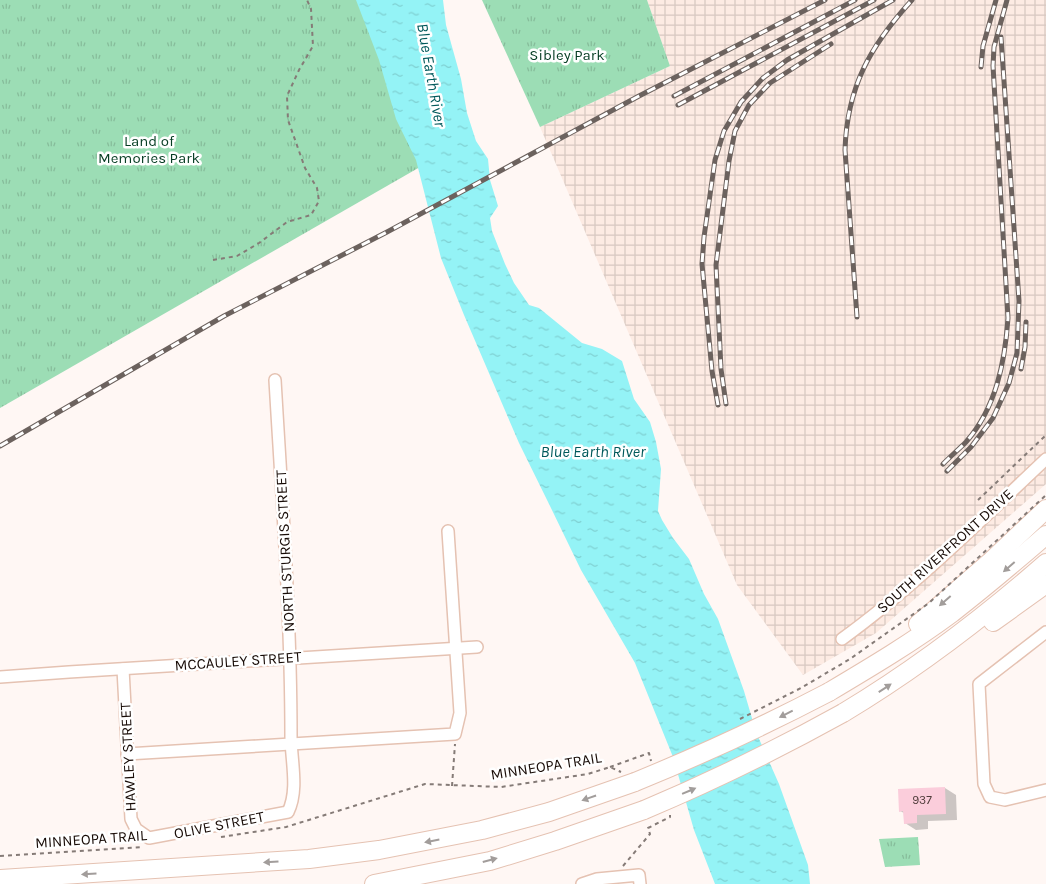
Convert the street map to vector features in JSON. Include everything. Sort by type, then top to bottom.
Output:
[{"type":"highway","points":[[863,672],[991,560],[1046,509]]},
{"type":"highway","points":[[0,880],[142,878],[172,870],[309,859],[379,850],[441,839],[549,812],[628,777],[713,750],[829,692],[863,672],[950,614],[1004,572],[1046,535]]},
{"type":"highway","points":[[908,672],[972,625],[1046,563]]},
{"type":"highway","points":[[374,884],[490,861],[644,810],[704,784],[765,755],[844,713],[908,672],[983,629],[1046,584]]},
{"type":"street","name":"NORTH STURGIS STREET","points":[[275,380],[291,658],[291,744],[294,788],[291,807],[288,812]]},
{"type":"street","name":"SOUTH RIVERFRONT DRIVE","points":[[842,639],[873,617],[917,580],[1046,459]]},
{"type":"street","points":[[127,754],[456,734],[460,713],[448,531]]},
{"type":"street","points":[[1046,632],[979,684],[984,784],[990,796],[1005,800],[1046,790]]},
{"type":"street","name":"MCCAULEY STREET","points":[[0,677],[477,647]]},
{"type":"street","name":"HAWLEY STREET","points":[[123,669],[131,819],[136,830],[147,843]]},
{"type":"street","name":"OLIVE STREET","points":[[147,843],[288,812]]},
{"type":"street","points":[[582,884],[597,879],[640,879]]},
{"type":"path","points":[[213,260],[236,256],[259,243],[288,222],[311,215],[319,201],[317,188],[305,168],[288,120],[287,96],[313,46],[312,9],[307,0]]},
{"type":"path","points":[[978,500],[1046,435]]},
{"type":"path","points":[[739,720],[801,688],[850,659],[929,603],[1046,495]]},
{"type":"path","points":[[452,786],[456,734]]},
{"type":"path","points":[[610,767],[649,753]]},
{"type":"path","points":[[649,760],[658,757]]},
{"type":"path","name":"MINNEOPA TRAIL","points":[[221,837],[286,827],[425,784],[501,787],[588,774],[610,767],[628,777]]},
{"type":"path","points":[[631,854],[650,834],[648,828],[670,816]]},
{"type":"path","name":"MINNEOPA TRAIL","points":[[0,856],[147,843]]},
{"type":"shaded area","points":[[647,0],[1046,0],[1046,484],[876,633],[803,675],[737,585],[540,127],[670,66]]},
{"type":"green space","name":"Land of Memories Park","points":[[0,0],[377,0],[427,163],[0,408]]},
{"type":"green space","name":"Sibley Park","points":[[482,0],[647,0],[670,66],[540,127]]},
{"type":"green space","points":[[918,837],[920,865],[885,867],[879,839]]},
{"type":"water","name":"Blue Earth River","points":[[356,0],[443,0],[446,25],[461,79],[467,113],[476,141],[488,159],[490,180],[498,206],[490,218],[492,231],[505,264],[514,283],[529,305],[539,308],[582,343],[602,349],[622,361],[634,399],[650,422],[656,442],[661,469],[658,511],[673,538],[689,559],[704,594],[718,619],[744,691],[756,732],[779,784],[808,865],[810,884],[715,884],[694,830],[673,757],[635,663],[581,570],[519,443],[464,315],[441,258],[416,160],[396,119],[379,60]]},
{"type":"building","points":[[945,787],[946,814],[917,815],[917,823],[904,824],[903,811],[899,812],[898,789]]},
{"type":"railway","points":[[0,446],[224,316],[387,232],[639,96],[825,0]]},
{"type":"railway","points":[[674,96],[855,0]]},
{"type":"railway","points":[[678,105],[874,0]]},
{"type":"railway","points":[[718,405],[712,371],[702,264],[715,160],[724,131],[741,102],[763,78],[787,60],[893,0]]},
{"type":"railway","points":[[857,317],[845,150],[850,106],[856,87],[873,51],[884,34],[912,0]]},
{"type":"railway","points":[[981,67],[983,46],[996,0]]},
{"type":"railway","points":[[943,464],[966,442],[985,414],[997,384],[1004,351],[1008,318],[993,66],[994,47],[1007,0]]},
{"type":"railway","points":[[947,471],[971,447],[993,418],[1009,383],[1017,353],[1019,301],[1001,37]]},
{"type":"railway","points":[[726,404],[721,369],[716,265],[729,161],[735,131],[749,105],[770,83],[831,44]]},
{"type":"railway","points":[[1021,369],[1025,347],[1026,322]]}]
